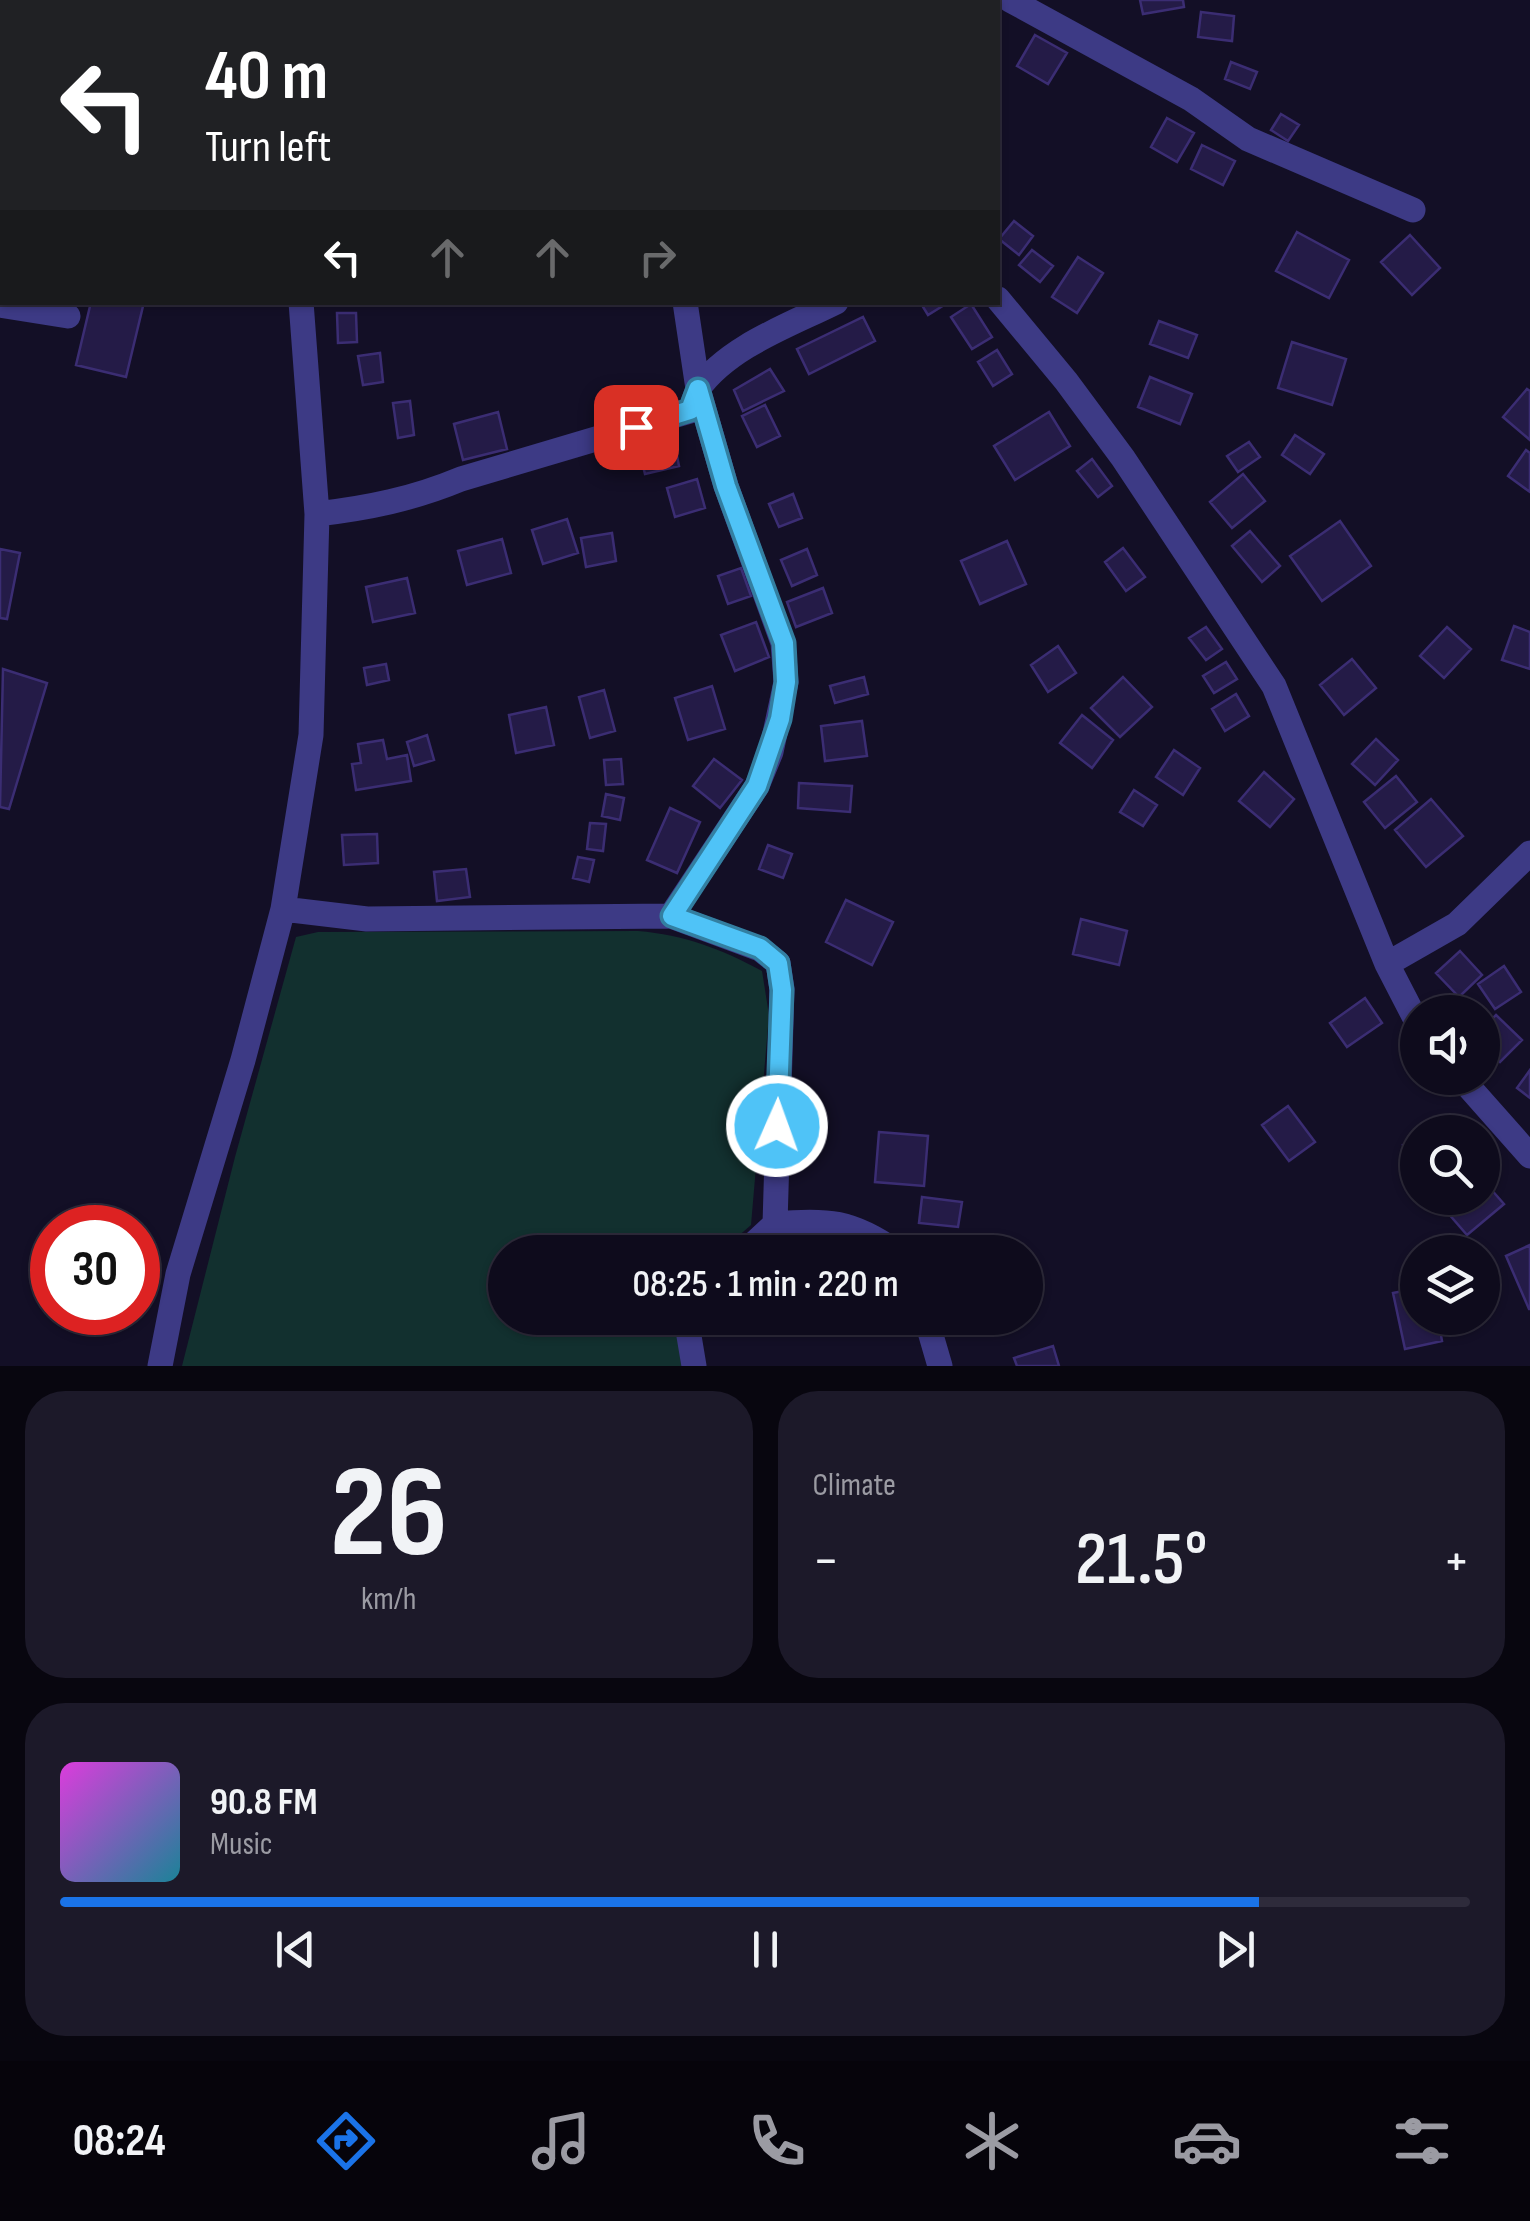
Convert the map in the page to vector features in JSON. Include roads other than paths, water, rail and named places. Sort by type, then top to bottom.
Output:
[{"type":"street","points":[[1010,0],[1175,90],[1248,139],[1413,210]]},
{"type":"street","points":[[1000,301],[1123,458],[1274,686],[1403,995]]},
{"type":"street","points":[[0,305],[68,316]]},
{"type":"street","points":[[160,1366],[178,1274],[243,1060],[283,910],[311,736],[317,514],[301,305]]},
{"type":"street","points":[[672,916],[757,786],[776,736],[786,682],[784,643],[726,486],[698,389],[685,305]]},
{"type":"street","points":[[317,514],[376,507],[410,498],[690,410],[712,369],[830,305]]},
{"type":"street","points":[[1387,964],[1457,924],[1530,854]]},
{"type":"street","points":[[283,910],[367,920],[672,916],[760,948],[778,963],[782,990],[775,1224]]},
{"type":"street","points":[[1476,1095],[1530,1156]]},
{"type":"street","points":[[763,1235],[775,1224],[832,1222],[871,1235]]},
{"type":"street","points":[[689,1335],[694,1366]]},
{"type":"street","points":[[931,1335],[940,1366]]}]
